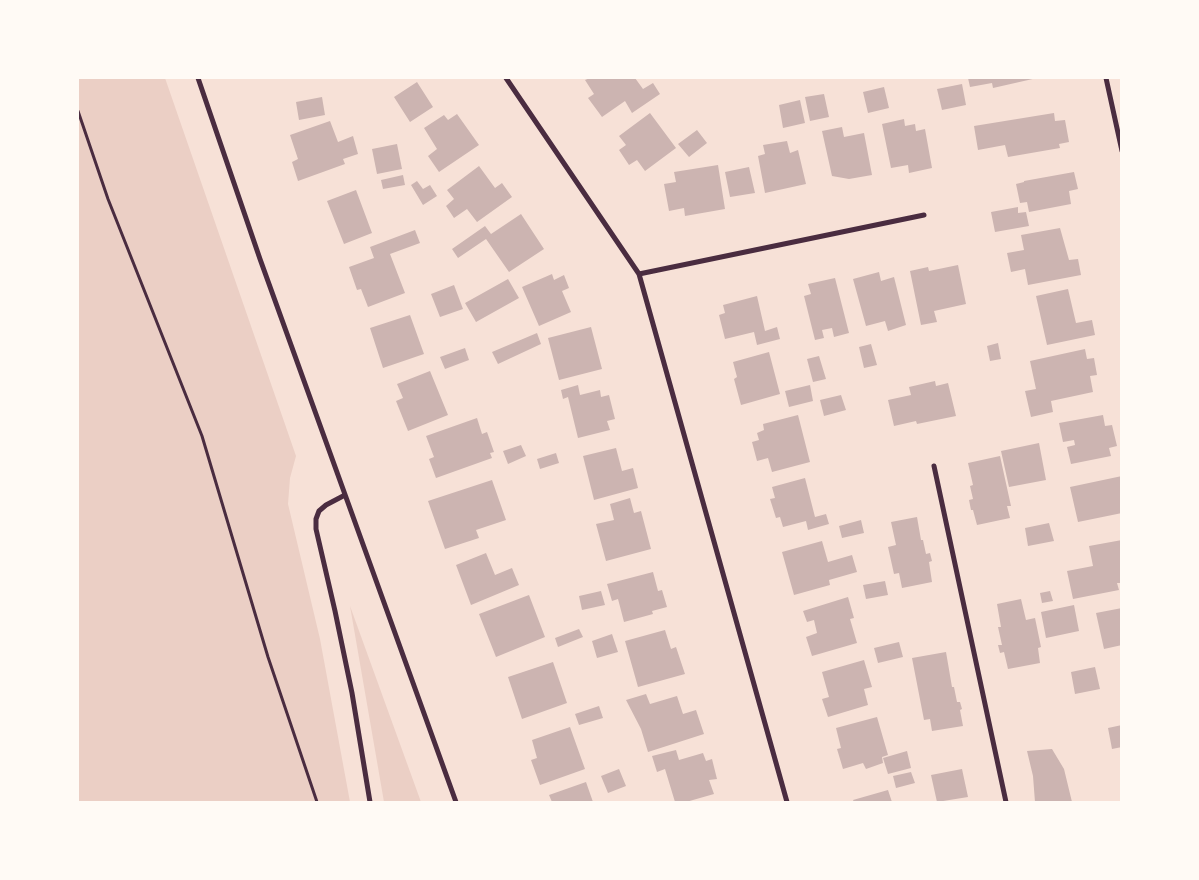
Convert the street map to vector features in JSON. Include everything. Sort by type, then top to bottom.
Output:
[{"type":"street","points":[[198,78],[260,259],[456,802]]},
{"type":"street","points":[[506,78],[639,274],[786,802]]},
{"type":"street","points":[[1106,78],[1122,151]]},
{"type":"street","points":[[639,274],[924,215]]},
{"type":"street","points":[[934,466],[1006,802]]},
{"type":"street","points":[[345,495],[326,505],[320,511],[316,519],[316,529],[336,611],[370,802]]},
{"type":"path","points":[[78,111],[108,199],[202,436],[268,657],[317,802]]},
{"type":"shaded area","points":[[78,78],[165,78],[296,456],[290,478],[288,504],[320,639],[350,802],[78,802]]},
{"type":"shaded area","points":[[350,606],[421,802],[384,802]]},
{"type":"building","points":[[590,78],[635,78],[643,89],[653,83],[660,94],[632,113],[625,101],[602,117],[588,98],[594,94],[585,80]]},
{"type":"building","points":[[968,78],[1037,78],[993,88],[992,83],[970,87]]},
{"type":"building","points":[[417,82],[433,107],[410,122],[394,97]]},
{"type":"building","points":[[962,84],[966,105],[942,110],[937,89]]},
{"type":"building","points":[[884,87],[889,108],[868,113],[863,92]]},
{"type":"building","points":[[824,94],[829,117],[810,121],[805,97]]},
{"type":"building","points":[[322,97],[325,115],[299,120],[296,102]]},
{"type":"building","points":[[800,100],[805,123],[783,128],[779,105]]},
{"type":"building","points":[[650,113],[676,148],[645,171],[637,160],[629,165],[619,150],[626,145],[619,136]]},
{"type":"building","points":[[1054,113],[1055,121],[1065,120],[1069,142],[1059,144],[1060,148],[1008,157],[1005,145],[978,150],[974,126]]},
{"type":"building","points":[[457,114],[479,145],[439,172],[428,156],[437,149],[424,128],[444,115],[448,120]]},
{"type":"building","points":[[904,119],[905,126],[915,124],[916,131],[925,129],[932,168],[909,173],[908,165],[891,168],[882,124]]},
{"type":"building","points":[[330,121],[338,142],[353,136],[358,154],[343,159],[345,164],[298,181],[292,162],[298,159],[290,135]]},
{"type":"building","points":[[842,127],[844,137],[864,133],[872,175],[849,179],[832,176],[822,131]]},
{"type":"building","points":[[697,130],[707,143],[689,157],[678,144]]},
{"type":"building","points":[[787,141],[790,153],[798,150],[806,184],[765,193],[758,156],[765,154],[763,145]]},
{"type":"building","points":[[397,144],[402,169],[377,174],[372,149]]},
{"type":"building","points":[[718,165],[725,209],[685,216],[684,208],[669,211],[664,184],[676,182],[674,172]]},
{"type":"building","points":[[479,166],[495,188],[502,183],[512,197],[477,222],[467,209],[454,218],[446,206],[454,199],[447,190]]},
{"type":"building","points":[[749,167],[755,193],[730,197],[725,172]]},
{"type":"building","points":[[1074,172],[1078,189],[1069,191],[1071,204],[1029,212],[1027,202],[1020,203],[1016,184]]},
{"type":"building","points":[[403,175],[405,185],[383,189],[381,180]]},
{"type":"building","points":[[417,181],[423,189],[430,185],[437,196],[423,205],[411,185]]},
{"type":"building","points":[[356,190],[372,233],[344,244],[327,201]]},
{"type":"building","points":[[1018,207],[1018,213],[1026,212],[1029,226],[995,232],[991,212]]},
{"type":"building","points":[[521,214],[544,249],[509,272],[486,239],[458,258],[452,249],[485,226],[491,234]]},
{"type":"building","points":[[1060,228],[1069,260],[1078,259],[1081,275],[1028,285],[1025,269],[1011,272],[1007,253],[1024,250],[1021,235]]},
{"type":"building","points":[[415,230],[420,243],[390,254],[405,293],[368,307],[361,289],[357,290],[349,267],[374,258],[370,247]]},
{"type":"building","points":[[958,265],[966,304],[934,311],[937,322],[921,325],[910,271],[928,267],[929,271]]},
{"type":"building","points":[[879,272],[881,281],[894,277],[906,325],[888,331],[885,321],[866,326],[853,279]]},
{"type":"building","points":[[552,274],[554,280],[564,275],[569,288],[562,291],[571,312],[539,326],[522,287]]},
{"type":"building","points":[[835,278],[849,333],[834,337],[832,328],[822,330],[824,338],[815,340],[804,296],[811,294],[808,284]]},
{"type":"building","points":[[508,279],[519,298],[476,322],[465,303]]},
{"type":"building","points":[[454,285],[463,309],[440,317],[431,294]]},
{"type":"building","points":[[1068,289],[1076,323],[1092,320],[1095,335],[1047,345],[1036,296]]},
{"type":"building","points":[[757,296],[765,331],[777,327],[780,339],[757,345],[754,332],[725,339],[719,315],[725,313],[723,305]]},
{"type":"building","points":[[410,315],[424,354],[383,368],[370,328]]},
{"type":"building","points":[[591,327],[602,369],[559,380],[548,338]]},
{"type":"building","points":[[537,333],[541,344],[498,364],[492,352]]},
{"type":"building","points":[[998,343],[1001,359],[990,361],[987,346]]},
{"type":"building","points":[[871,344],[877,365],[864,368],[859,347]]},
{"type":"building","points":[[465,348],[469,360],[445,369],[440,357]]},
{"type":"building","points":[[1085,349],[1087,359],[1094,358],[1097,375],[1090,376],[1093,392],[1051,401],[1053,412],[1031,417],[1025,391],[1036,389],[1030,361]]},
{"type":"building","points":[[769,352],[780,394],[741,405],[734,379],[737,377],[733,362]]},
{"type":"building","points":[[819,356],[826,379],[813,382],[807,359]]},
{"type":"building","points":[[430,371],[448,415],[408,431],[396,401],[403,398],[397,384]]},
{"type":"building","points":[[935,381],[936,386],[948,383],[956,416],[917,424],[916,421],[894,426],[888,400],[911,395],[909,387]]},
{"type":"building","points":[[578,385],[580,395],[600,390],[601,397],[609,395],[615,419],[607,421],[610,430],[578,438],[568,397],[563,399],[561,390]]},
{"type":"building","points":[[810,385],[813,401],[789,407],[785,391]]},
{"type":"building","points":[[841,395],[846,410],[824,416],[820,400]]},
{"type":"building","points":[[798,415],[810,462],[772,472],[768,458],[757,461],[752,442],[759,440],[757,433],[764,430],[763,424]]},
{"type":"building","points":[[1103,415],[1105,426],[1112,425],[1117,446],[1109,448],[1111,456],[1071,464],[1067,447],[1075,445],[1074,440],[1063,442],[1059,423]]},
{"type":"building","points":[[477,418],[482,434],[487,432],[494,452],[490,453],[492,458],[436,478],[429,459],[434,457],[426,436]]},
{"type":"building","points":[[1039,443],[1046,480],[1009,487],[1001,451]]},
{"type":"building","points":[[521,445],[526,456],[508,464],[503,451]]},
{"type":"building","points":[[616,448],[622,471],[633,468],[638,488],[594,500],[583,456]]},
{"type":"building","points":[[556,453],[559,463],[540,469],[537,459]]},
{"type":"building","points":[[1000,456],[1011,506],[1007,506],[1010,518],[977,525],[969,500],[973,499],[970,486],[973,485],[968,463]]},
{"type":"building","points":[[1122,476],[1122,513],[1078,522],[1070,487]]},
{"type":"building","points":[[805,478],[815,517],[826,514],[829,524],[808,530],[806,521],[783,527],[780,517],[776,518],[770,499],[775,498],[772,487]]},
{"type":"building","points":[[492,480],[506,520],[476,530],[479,538],[445,549],[428,501]]},
{"type":"building","points":[[630,498],[634,513],[641,511],[651,549],[606,561],[596,524],[614,520],[610,504]]},
{"type":"building","points":[[917,517],[921,540],[923,540],[926,554],[930,553],[932,561],[929,562],[932,582],[902,588],[899,573],[894,574],[888,547],[896,545],[891,522]]},
{"type":"building","points":[[861,520],[864,533],[842,538],[839,526]]},
{"type":"building","points":[[1049,523],[1054,541],[1028,546],[1025,528]]},
{"type":"building","points":[[1122,540],[1122,583],[1117,583],[1119,590],[1073,599],[1067,571],[1093,566],[1089,546]]},
{"type":"building","points":[[822,541],[828,562],[852,555],[857,572],[829,580],[830,585],[794,595],[782,552]]},
{"type":"building","points":[[486,553],[495,575],[512,568],[519,585],[471,605],[456,565]]},
{"type":"building","points":[[653,572],[658,591],[662,590],[667,607],[652,611],[653,614],[624,622],[618,599],[612,601],[607,584]]},
{"type":"building","points":[[885,581],[888,595],[866,599],[863,585]]},
{"type":"building","points":[[601,591],[605,605],[582,610],[579,596]]},
{"type":"building","points":[[1050,591],[1053,601],[1042,603],[1040,593]]},
{"type":"building","points":[[529,595],[545,637],[496,657],[479,614]]},
{"type":"building","points":[[848,597],[854,618],[850,619],[857,643],[812,656],[806,637],[817,633],[814,620],[807,622],[803,611]]},
{"type":"building","points":[[1021,599],[1026,620],[1035,618],[1041,647],[1038,648],[1040,663],[1008,669],[1004,652],[1000,653],[998,645],[1002,645],[998,627],[1001,627],[997,604]]},
{"type":"building","points":[[1074,605],[1079,631],[1046,638],[1041,612]]},
{"type":"building","points":[[1122,608],[1122,645],[1104,649],[1096,613]]},
{"type":"building","points":[[579,629],[583,637],[558,647],[555,638]]},
{"type":"building","points":[[665,630],[671,649],[676,647],[685,674],[638,687],[625,641]]},
{"type":"building","points":[[612,634],[618,652],[597,658],[592,641]]},
{"type":"building","points":[[899,642],[903,657],[878,663],[874,648]]},
{"type":"building","points":[[946,652],[952,687],[954,687],[957,702],[960,702],[962,709],[960,710],[963,726],[932,731],[930,719],[924,720],[912,658]]},
{"type":"building","points":[[864,660],[872,687],[864,689],[868,705],[828,717],[822,699],[829,697],[822,672]]},
{"type":"building","points":[[553,662],[567,703],[522,719],[508,677]]},
{"type":"building","points":[[1095,667],[1100,689],[1075,694],[1071,672]]},
{"type":"building","points":[[646,694],[650,704],[677,696],[683,714],[696,710],[704,734],[648,752],[641,729],[626,700]]},
{"type":"building","points":[[599,706],[603,718],[579,725],[575,714]]},
{"type":"building","points":[[877,717],[888,755],[882,757],[883,763],[866,769],[863,763],[843,769],[837,749],[841,748],[836,728]]},
{"type":"building","points":[[1122,725],[1122,747],[1112,749],[1108,728]]},
{"type":"building","points":[[570,727],[585,769],[540,785],[531,760],[537,758],[532,740]]},
{"type":"building","points":[[1052,749],[1064,769],[1072,802],[1035,802],[1033,776],[1027,751]]},
{"type":"building","points":[[676,750],[679,760],[703,753],[706,761],[712,759],[717,779],[709,780],[714,794],[686,802],[675,802],[665,769],[657,772],[652,756]]},
{"type":"building","points":[[907,751],[911,768],[888,774],[883,758]]},
{"type":"building","points":[[619,769],[626,786],[608,793],[601,776]]},
{"type":"building","points":[[962,769],[968,797],[937,802],[931,775]]},
{"type":"building","points":[[911,772],[915,783],[896,788],[893,776]]},
{"type":"building","points":[[586,782],[593,802],[552,802],[549,795]]},
{"type":"building","points":[[888,790],[892,802],[854,802],[853,800]]}]
